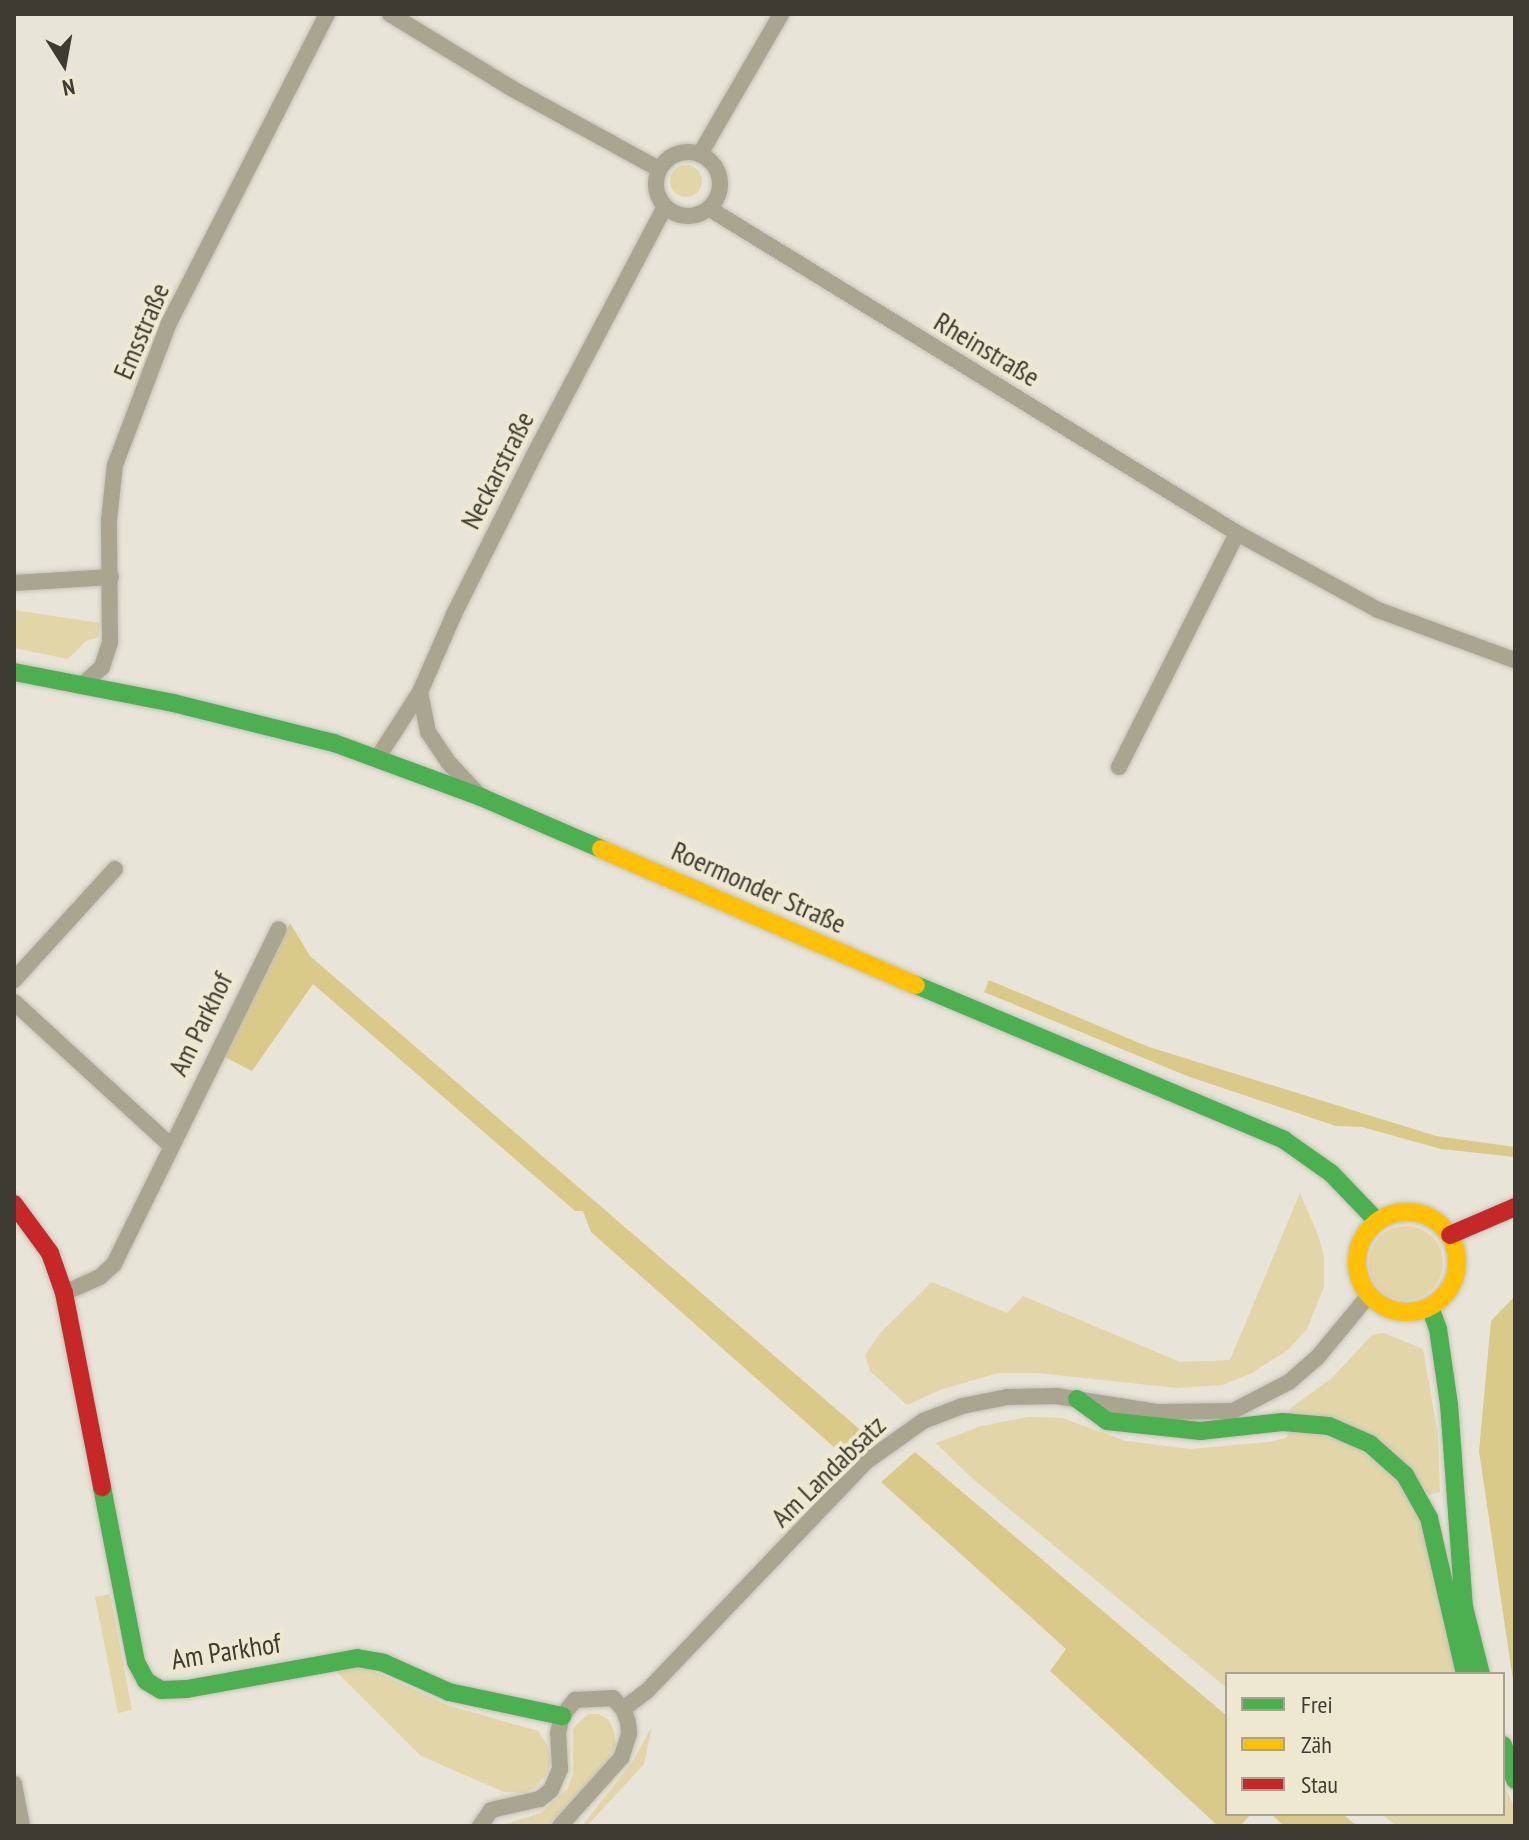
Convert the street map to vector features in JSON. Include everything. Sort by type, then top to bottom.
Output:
[{"type":"main road","name":"Roermonder Straße","points":[[14,672],[173,703],[378,757],[481,797],[1142,1083],[1284,1140],[1331,1173],[1377,1221]]},
{"type":"main road","name":"Am Parkhof","points":[[14,1204],[50,1253],[64,1293],[136,1662],[146,1681],[161,1690],[187,1689],[357,1658],[384,1663],[449,1692],[562,1716]]},
{"type":"main road","points":[[1450,1235],[1515,1207]]},
{"type":"main road","points":[[1408,1211],[1439,1223],[1450,1235],[1457,1259],[1453,1283],[1430,1307],[1397,1311],[1369,1295],[1357,1265],[1358,1248],[1377,1221],[1408,1211]]},
{"type":"main road","points":[[1430,1307],[1438,1329],[1449,1404],[1464,1607],[1480,1672]]},
{"type":"main road","points":[[1077,1399],[1107,1421],[1200,1431],[1298,1423],[1329,1426],[1370,1444],[1405,1475],[1429,1518],[1465,1672]]},
{"type":"street","name":"Emsstraße","points":[[81,686],[102,667],[110,642],[109,520],[115,465],[169,323],[327,14]]},
{"type":"street","points":[[390,14],[511,88],[659,169]]},
{"type":"street","points":[[700,154],[781,14]]},
{"type":"street","points":[[677,154],[700,154],[710,160],[720,182],[710,209],[684,216],[665,207],[656,182],[659,169],[677,154]]},
{"type":"street","name":"Neckarstraße","points":[[378,757],[420,692],[454,614],[527,468],[665,207]]},
{"type":"street","name":"Rheinstraße","points":[[710,209],[1237,533],[1378,610],[1515,660]]},
{"type":"street","points":[[1119,767],[1237,533]]},
{"type":"street","points":[[14,583],[111,577]]},
{"type":"street","points":[[420,692],[428,732],[449,763],[481,797]]},
{"type":"street","points":[[14,980],[115,869]]},
{"type":"street","name":"Am Parkhof","points":[[64,1293],[100,1277],[114,1264],[279,929]]},
{"type":"street","points":[[14,1002],[171,1146]]},
{"type":"street","name":"Am Landabsatz","points":[[623,1709],[648,1690],[867,1461],[923,1421],[962,1406],[1008,1397],[1077,1399],[1157,1412],[1233,1411],[1289,1382],[1317,1358],[1369,1295]]},
{"type":"street","points":[[480,1826],[491,1810],[540,1799],[551,1790],[560,1769],[558,1733],[562,1716],[575,1700],[613,1698],[623,1709],[629,1734],[621,1758],[560,1826]]},
{"type":"street","points":[[14,1784],[22,1826]]},
{"type":"shaded area","points":[[686,165],[697,170],[702,181],[697,192],[686,197],[675,192],[670,181],[675,170]]},
{"type":"shaded area","points":[[14,610],[100,623],[98,637],[86,641],[68,659],[14,648]]},
{"type":"shaded area","points":[[290,923],[310,956],[864,1433],[844,1456],[591,1232],[583,1211],[575,1211],[313,984],[252,1071],[225,1057]]},
{"type":"shaded area","points":[[989,980],[1149,1047],[1436,1136],[1515,1147],[1515,1157],[1441,1149],[1362,1127],[1336,1126],[1187,1076],[984,992]]},
{"type":"shaded area","points":[[1300,1193],[1324,1256],[1324,1287],[1307,1329],[1288,1350],[1252,1373],[1222,1385],[1177,1388],[1037,1373],[998,1373],[940,1390],[907,1405],[870,1371],[865,1355],[881,1332],[932,1282],[1007,1313],[1023,1296],[1180,1362],[1230,1360]]},
{"type":"shaded area","points":[[1406,1226],[1420,1229],[1432,1237],[1440,1249],[1443,1263],[1440,1277],[1432,1289],[1420,1297],[1406,1300],[1392,1297],[1380,1289],[1372,1277],[1369,1263],[1372,1249],[1380,1237],[1392,1229]]},
{"type":"shaded area","points":[[1515,1296],[1515,1694],[1479,1451],[1491,1321]]},
{"type":"shaded area","points":[[1384,1333],[1423,1349],[1438,1435],[1440,1492],[1429,1495],[1411,1469],[1290,1414],[1288,1410],[1332,1378],[1372,1335]]},
{"type":"shaded area","points":[[1028,1417],[1062,1418],[1126,1441],[1191,1449],[1269,1442],[1286,1438],[1290,1429],[1346,1441],[1389,1470],[1420,1515],[1458,1672],[1225,1672],[1225,1686],[973,1479],[936,1443],[981,1426]]},
{"type":"shaded area","points":[[915,1452],[1225,1714],[1225,1816],[1249,1816],[1240,1826],[1218,1826],[1050,1671],[1066,1649],[881,1482]]},
{"type":"shaded area","points":[[110,1594],[132,1710],[118,1713],[95,1597]]},
{"type":"shaded area","points":[[362,1666],[447,1705],[538,1731],[548,1746],[551,1761],[546,1775],[536,1787],[524,1793],[504,1792],[421,1756],[335,1670]]},
{"type":"shaded area","points":[[588,1714],[599,1714],[609,1720],[614,1731],[616,1744],[608,1761],[548,1826],[498,1826],[541,1813],[568,1788],[573,1773],[573,1728]]},
{"type":"shaded area","points":[[652,1726],[644,1764],[587,1826],[582,1826],[633,1761]]},
{"type":"shaded area","points":[[1505,1788],[1515,1808],[1515,1826],[1397,1826],[1384,1816],[1505,1816]]},
{"type":"shaded area","points":[[1273,1816],[1345,1816],[1357,1826],[1284,1826]]},
{"type":"traffic: fast","points":[[14,672],[173,703],[334,743],[481,797],[601,849]]},
{"type":"traffic: fast","points":[[916,985],[1284,1140],[1331,1173],[1377,1221]]},
{"type":"traffic: fast","points":[[1430,1307],[1438,1329],[1449,1404],[1464,1607],[1480,1672]]},
{"type":"traffic: fast","points":[[1077,1399],[1107,1421],[1200,1431],[1283,1422],[1329,1426],[1370,1444],[1405,1475],[1429,1518],[1465,1672]]},
{"type":"traffic: fast","points":[[102,1487],[136,1662],[146,1681],[161,1690],[187,1689],[357,1658],[384,1663],[449,1692],[562,1716]]},
{"type":"traffic: fast","points":[[1505,1751],[1515,1780]]},
{"type":"traffic: slow","points":[[601,849],[916,985]]},
{"type":"traffic: slow","points":[[1407,1212],[1435,1220],[1449,1234],[1457,1262],[1449,1290],[1435,1304],[1407,1312],[1379,1304],[1365,1290],[1357,1262],[1365,1234],[1379,1220],[1407,1212]]},
{"type":"traffic: jam","points":[[14,1204],[50,1253],[64,1293],[102,1487]]},
{"type":"traffic: jam","points":[[1450,1235],[1515,1207]]}]
